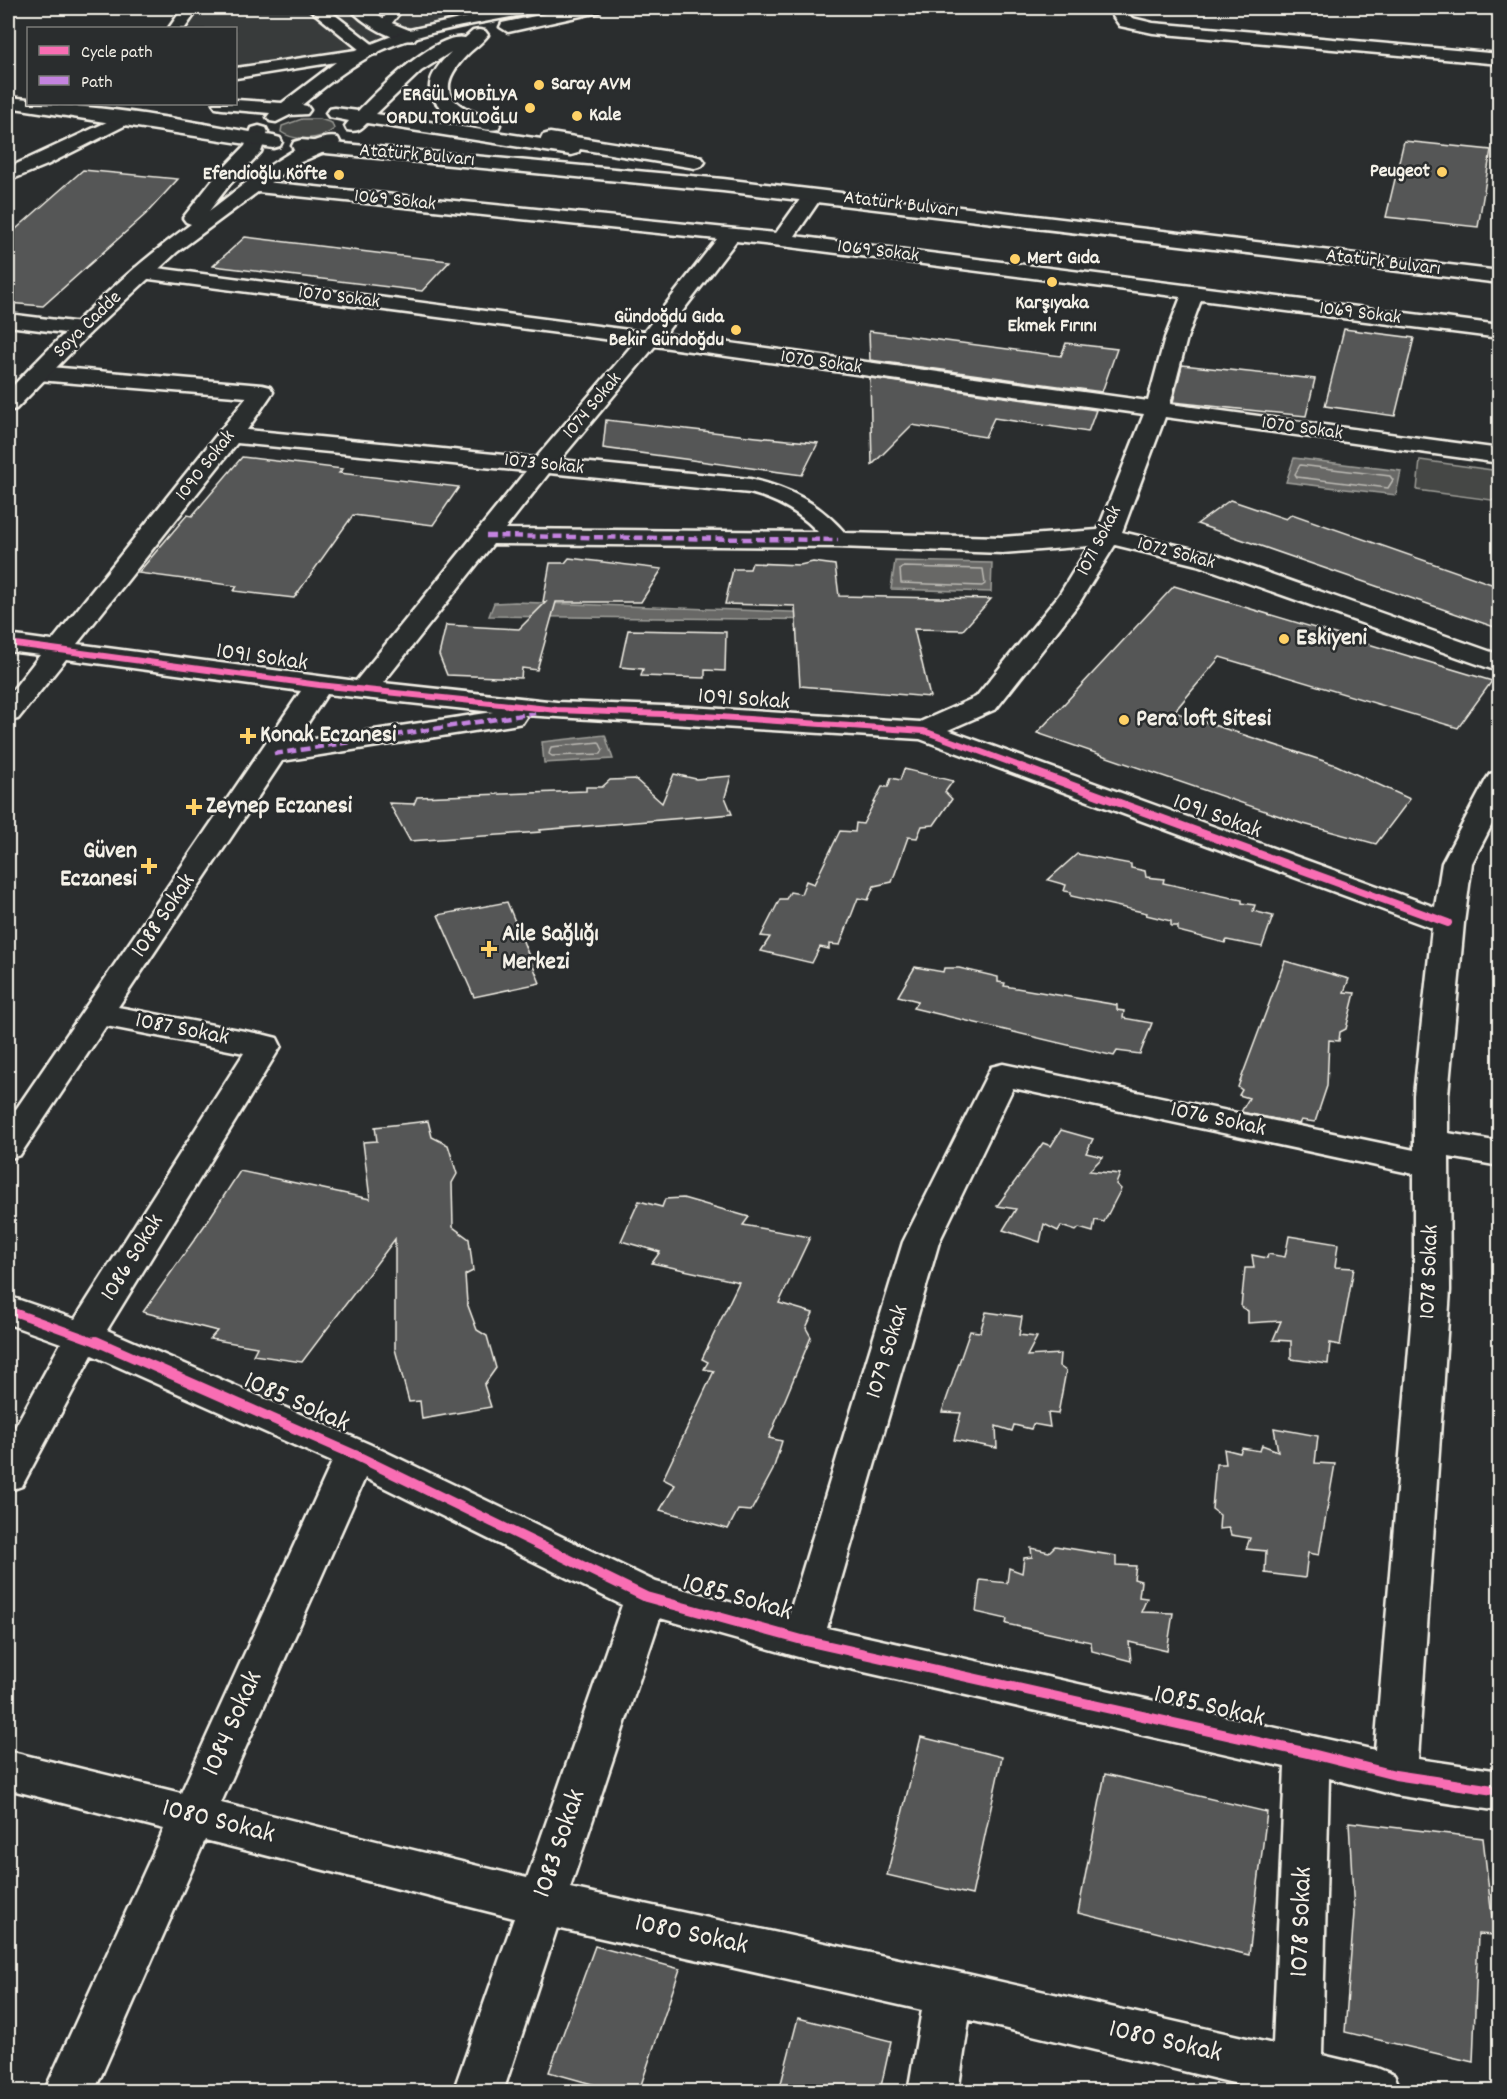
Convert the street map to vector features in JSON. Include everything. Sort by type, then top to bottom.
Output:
[{"type":"main road","points":[[178,27],[191,8]]},
{"type":"main road","points":[[316,8],[371,50]]},
{"type":"main road","points":[[358,8],[383,26],[408,36]]},
{"type":"main road","points":[[237,73],[325,60],[371,50],[408,36],[531,8]]},
{"type":"main road","name":"Soya Cadde","points":[[8,404],[81,329],[170,248],[294,156],[351,132],[409,70],[444,47],[479,35],[593,8]]},
{"type":"main road","points":[[1115,8],[1126,22],[1153,28],[1500,59]]},
{"type":"main road","name":"Atatürk Bulvarı","points":[[281,113],[328,112],[358,122],[711,164],[540,137],[459,115],[450,108],[440,94],[438,83],[443,69],[453,57],[479,35]]},
{"type":"main road","name":"Soya Cadde","points":[[170,248],[223,180],[263,138],[260,127],[346,62],[371,50]]},
{"type":"main road","points":[[8,102],[27,105]]},
{"type":"main road","points":[[28,105],[263,138]]},
{"type":"main road","points":[[229,105],[281,113]]},
{"type":"main road","points":[[8,175],[124,119]]},
{"type":"main road","name":"Atatürk Bulvarı","points":[[263,138],[377,152],[822,182],[1500,260]]},
{"type":"main road","name":"Soya Cadde","points":[[255,187],[282,182],[342,155],[377,152]]},
{"type":"main road","points":[[782,240],[822,182]]},
{"type":"main road","name":"Atatürk Bulvarı","points":[[822,182],[1500,277]]},
{"type":"main road","name":"1069 Sokak","points":[[255,187],[782,240],[1500,332]]},
{"type":"main road","name":"1074 Sokak","points":[[364,689],[543,465],[650,339],[731,235]]},
{"type":"main road","name":"1070 Sokak","points":[[142,272],[650,339],[1500,456]]},
{"type":"main road","name":"1071 Sokak","points":[[924,730],[986,703],[1070,598],[1108,536],[1157,409],[1176,339],[1193,293]]},
{"type":"main road","points":[[8,320],[81,329]]},
{"type":"main road","name":"1090 Sokak","points":[[8,713],[231,435],[262,392],[38,373]]},
{"type":"main road","name":"1073 Sokak","points":[[231,435],[772,490],[798,502],[818,516],[838,540]]},
{"type":"main road","name":"1072 Sokak","points":[[486,536],[838,540],[1002,545],[1076,541],[1108,536],[1205,559],[1500,664]]},
{"type":"main road","name":"1091 Sokak","points":[[8,644],[319,685],[557,710],[690,715],[924,730],[1448,923]]},
{"type":"main road","name":"1088 Sokak","points":[[8,1146],[319,685]]},
{"type":"main road","points":[[274,754],[557,710]]},
{"type":"main road","name":"1078 Sokak","points":[[1395,1775],[1432,1290],[1431,1095],[1448,923],[1457,863],[1490,815],[1500,780]]},
{"type":"main road","name":"1087 Sokak","points":[[98,1014],[265,1046]]},
{"type":"main road","name":"1086 Sokak","points":[[8,1475],[84,1336],[265,1046]]},
{"type":"main road","name":"1076 Sokak","points":[[1003,1075],[1432,1154],[1500,1154]]},
{"type":"main road","name":"1079 Sokak","points":[[802,1640],[921,1242],[1003,1075]]},
{"type":"main road","name":"1085 Sokak","points":[[8,1310],[84,1336],[355,1455],[646,1597],[802,1640],[1308,1753],[1395,1775],[1500,1791]]},
{"type":"main road","name":"1084 Sokak","points":[[69,2091],[355,1455]]},
{"type":"main road","name":"1083 Sokak","points":[[478,2091],[540,1903],[646,1597]]},
{"type":"main road","name":"1078 Sokak","points":[[1297,2082],[1308,1753]]},
{"type":"main road","name":"1080 Sokak","points":[[8,1770],[540,1903],[950,1993],[1297,2082],[1377,2091]]},
{"type":"main road","points":[[933,2091],[950,1993]]},
{"type":"lane","points":[[383,26],[398,8]]},
{"type":"shaded area","points":[[189,8],[564,8],[442,33],[237,67],[237,27],[173,27]]},
{"type":"shaded area","points":[[302,119],[320,119],[332,123],[334,129],[322,136],[308,138],[293,137],[281,132],[282,126]]},
{"type":"shaded area","points":[[1420,460],[1499,471],[1499,501],[1417,490]]},
{"type":"water","points":[[1294,458],[1401,471],[1396,495],[1286,482]]},
{"type":"water","points":[[895,561],[992,563],[991,592],[891,589]]},
{"type":"water","points":[[494,603],[846,614],[845,620],[489,616]]},
{"type":"water","points":[[605,735],[613,759],[544,763],[542,742]]},
{"type":"building","name":"Peugeot","points":[[1404,141],[1491,150],[1478,227],[1386,217]]},
{"type":"building","points":[[83,170],[178,179],[146,214],[43,306],[8,303],[8,236]]},
{"type":"building","points":[[245,237],[450,261],[422,291],[213,266]]},
{"type":"building","points":[[1344,329],[1414,338],[1395,416],[1325,406]]},
{"type":"building","points":[[869,331],[1061,356],[1066,343],[1117,349],[1102,392],[870,360]]},
{"type":"building","points":[[1182,365],[1315,379],[1306,416],[1173,402]]},
{"type":"building","points":[[870,378],[1096,410],[1088,432],[994,418],[985,437],[912,425],[872,465]]},
{"type":"building","points":[[606,420],[818,443],[802,475],[603,448]]},
{"type":"building","points":[[242,457],[343,469],[339,473],[459,487],[433,525],[353,515],[294,598],[234,591],[237,586],[138,573],[187,515],[192,516]]},
{"type":"building","points":[[1230,500],[1286,519],[1292,514],[1500,587],[1500,629],[1197,524]]},
{"type":"building","points":[[569,558],[662,569],[641,602],[556,602],[537,670],[522,668],[521,678],[447,675],[439,655],[446,625],[519,629],[546,602],[543,602],[550,563],[565,563]]},
{"type":"building","points":[[813,562],[835,565],[839,596],[991,599],[963,630],[914,629],[930,697],[800,686],[795,606],[725,604],[733,569],[750,569],[752,563],[800,565]]},
{"type":"building","name":"Pera loft Sitesi","points":[[1174,586],[1492,681],[1458,728],[1220,657],[1174,712],[1336,765],[1410,799],[1376,844],[1300,823],[1037,733]]},
{"type":"building","points":[[628,630],[726,632],[725,671],[705,670],[705,678],[641,676],[643,669],[620,667]]},
{"type":"building","points":[[904,769],[953,781],[945,792],[952,799],[934,825],[922,826],[917,838],[908,837],[892,882],[874,886],[868,900],[858,898],[840,945],[829,944],[829,949],[820,947],[812,963],[761,951],[770,937],[761,936],[780,899],[786,899],[790,892],[801,894],[806,881],[814,884],[840,831],[855,832],[856,823],[863,824],[882,787],[888,787],[891,778],[900,780]]},
{"type":"building","points":[[674,774],[696,779],[731,776],[725,797],[732,814],[540,830],[541,832],[410,841],[389,803],[414,804],[417,797],[586,791],[586,787],[602,787],[610,780],[635,779],[662,803]]},
{"type":"building","points":[[1077,854],[1131,864],[1131,868],[1145,871],[1146,877],[1164,879],[1163,883],[1242,900],[1242,903],[1255,905],[1253,911],[1273,916],[1262,947],[1227,940],[1225,943],[1178,931],[1178,926],[1171,926],[1171,921],[1146,915],[1147,913],[1071,896],[1071,892],[1064,891],[1066,885],[1048,880]]},
{"type":"building","name":"Aile Sağlığı Merkezi","points":[[507,902],[540,983],[474,997],[438,915]]},
{"type":"building","points":[[1285,961],[1349,979],[1344,992],[1355,993],[1346,1029],[1340,1032],[1339,1041],[1329,1040],[1327,1086],[1315,1122],[1301,1120],[1299,1124],[1241,1112],[1249,1098],[1239,1095],[1242,1090],[1238,1087]]},
{"type":"building","points":[[915,967],[943,972],[944,968],[959,968],[998,977],[998,982],[1005,983],[1004,986],[1117,1005],[1117,1010],[1124,1011],[1123,1018],[1152,1023],[1140,1054],[1117,1051],[1114,1056],[913,1008],[918,1001],[898,996]]},
{"type":"building","points":[[428,1121],[432,1137],[448,1145],[457,1174],[452,1183],[453,1227],[469,1239],[473,1271],[465,1275],[467,1303],[477,1330],[487,1336],[496,1368],[484,1385],[491,1407],[422,1419],[420,1401],[409,1402],[395,1349],[395,1239],[302,1362],[253,1355],[257,1347],[210,1339],[217,1331],[143,1312],[240,1171],[370,1199],[363,1142],[377,1141],[375,1127]]},
{"type":"building","points":[[1061,1130],[1093,1139],[1086,1153],[1103,1157],[1089,1171],[1120,1174],[1116,1184],[1121,1189],[1104,1222],[1095,1220],[1093,1232],[1079,1228],[1076,1231],[1061,1226],[1058,1231],[1044,1224],[1040,1242],[1003,1230],[1016,1209],[997,1206],[1043,1143],[1051,1146]]},
{"type":"building","points":[[683,1198],[749,1217],[743,1225],[810,1237],[779,1303],[813,1313],[806,1328],[811,1337],[769,1438],[782,1441],[773,1470],[751,1511],[738,1510],[728,1529],[660,1510],[675,1485],[663,1479],[714,1371],[704,1369],[708,1362],[702,1359],[739,1282],[652,1263],[660,1252],[621,1241],[639,1201],[662,1207],[665,1199]]},
{"type":"building","points":[[1289,1236],[1338,1244],[1335,1267],[1354,1268],[1340,1345],[1330,1343],[1328,1364],[1291,1359],[1291,1341],[1273,1340],[1281,1321],[1248,1323],[1248,1311],[1241,1307],[1245,1268],[1254,1268],[1252,1255],[1267,1258],[1268,1254],[1285,1257]]},
{"type":"building","points":[[986,1312],[1022,1317],[1019,1335],[1037,1337],[1027,1356],[1060,1354],[1059,1366],[1066,1371],[1058,1414],[1048,1413],[1050,1427],[1033,1424],[1031,1429],[1014,1425],[1012,1431],[996,1426],[997,1448],[954,1440],[961,1413],[942,1412],[970,1331],[980,1332]]},
{"type":"building","points":[[1274,1428],[1318,1436],[1315,1463],[1335,1464],[1319,1555],[1308,1553],[1305,1578],[1265,1573],[1266,1551],[1246,1549],[1250,1538],[1231,1535],[1229,1528],[1219,1529],[1220,1515],[1212,1509],[1216,1464],[1226,1464],[1224,1449],[1240,1453],[1242,1448],[1260,1451],[1262,1445],[1278,1451]]},
{"type":"building","points":[[1055,1546],[1116,1556],[1116,1565],[1136,1566],[1134,1579],[1141,1581],[1139,1597],[1147,1598],[1141,1612],[1173,1613],[1167,1651],[1129,1642],[1131,1661],[1092,1651],[1091,1642],[1006,1624],[1007,1619],[976,1612],[980,1580],[1007,1583],[1009,1568],[1022,1573],[1024,1558],[1032,1557],[1031,1548],[1049,1552]]},
{"type":"building","points":[[921,1737],[1002,1757],[972,1895],[887,1875]]},
{"type":"building","points":[[1105,1774],[1267,1812],[1249,1955],[1078,1913]]},
{"type":"building","points":[[1349,1822],[1483,1838],[1494,1935],[1478,1934],[1473,2062],[1345,2032],[1354,1913]]},
{"type":"building","points":[[595,1946],[680,1969],[639,2091],[617,2091],[549,2072]]},
{"type":"building","points":[[798,2018],[891,2041],[880,2091],[779,2091]]},
{"type":"marked path","points":[[486,536],[838,540]]},
{"type":"marked path","points":[[274,754],[535,713]]},
{"type":"cycle path","points":[[8,643],[319,685],[557,710],[690,715],[924,731],[1448,923]]},
{"type":"cycle path","points":[[8,1310],[84,1336],[355,1455],[646,1597],[802,1640],[1308,1753],[1395,1775],[1500,1791]]},
{"type":"place","name":"Saray AVM","points":[[539,85]]},
{"type":"place","name":"ERGÜL MOBİLYA ORDU TOKULOĞLU","points":[[530,108]]},
{"type":"place","name":"Kale","points":[[577,116]]},
{"type":"place","name":"Peugeot","points":[[1442,172]]},
{"type":"place","name":"Efendioğlu Köfte","points":[[339,175]]},
{"type":"place","name":"Mert Gıda","points":[[1015,259]]},
{"type":"place","name":"Karşıyaka Ekmek Fırını","points":[[1052,282]]},
{"type":"place","name":"Gündoğdu Gıda Bekir Gündoğdu","points":[[736,330]]},
{"type":"place","name":"Eskiyeni","points":[[1284,639]]},
{"type":"place","name":"Pera loft Sitesi","points":[[1124,720]]},
{"type":"place","name":"Konak Eczanesi","points":[[248,736]]},
{"type":"place","name":"Zeynep Eczanesi","points":[[194,807]]},
{"type":"place","name":"Güven Eczanesi","points":[[149,866]]},
{"type":"place","name":"Aile Sağlığı Merkezi","points":[[489,949]]}]
